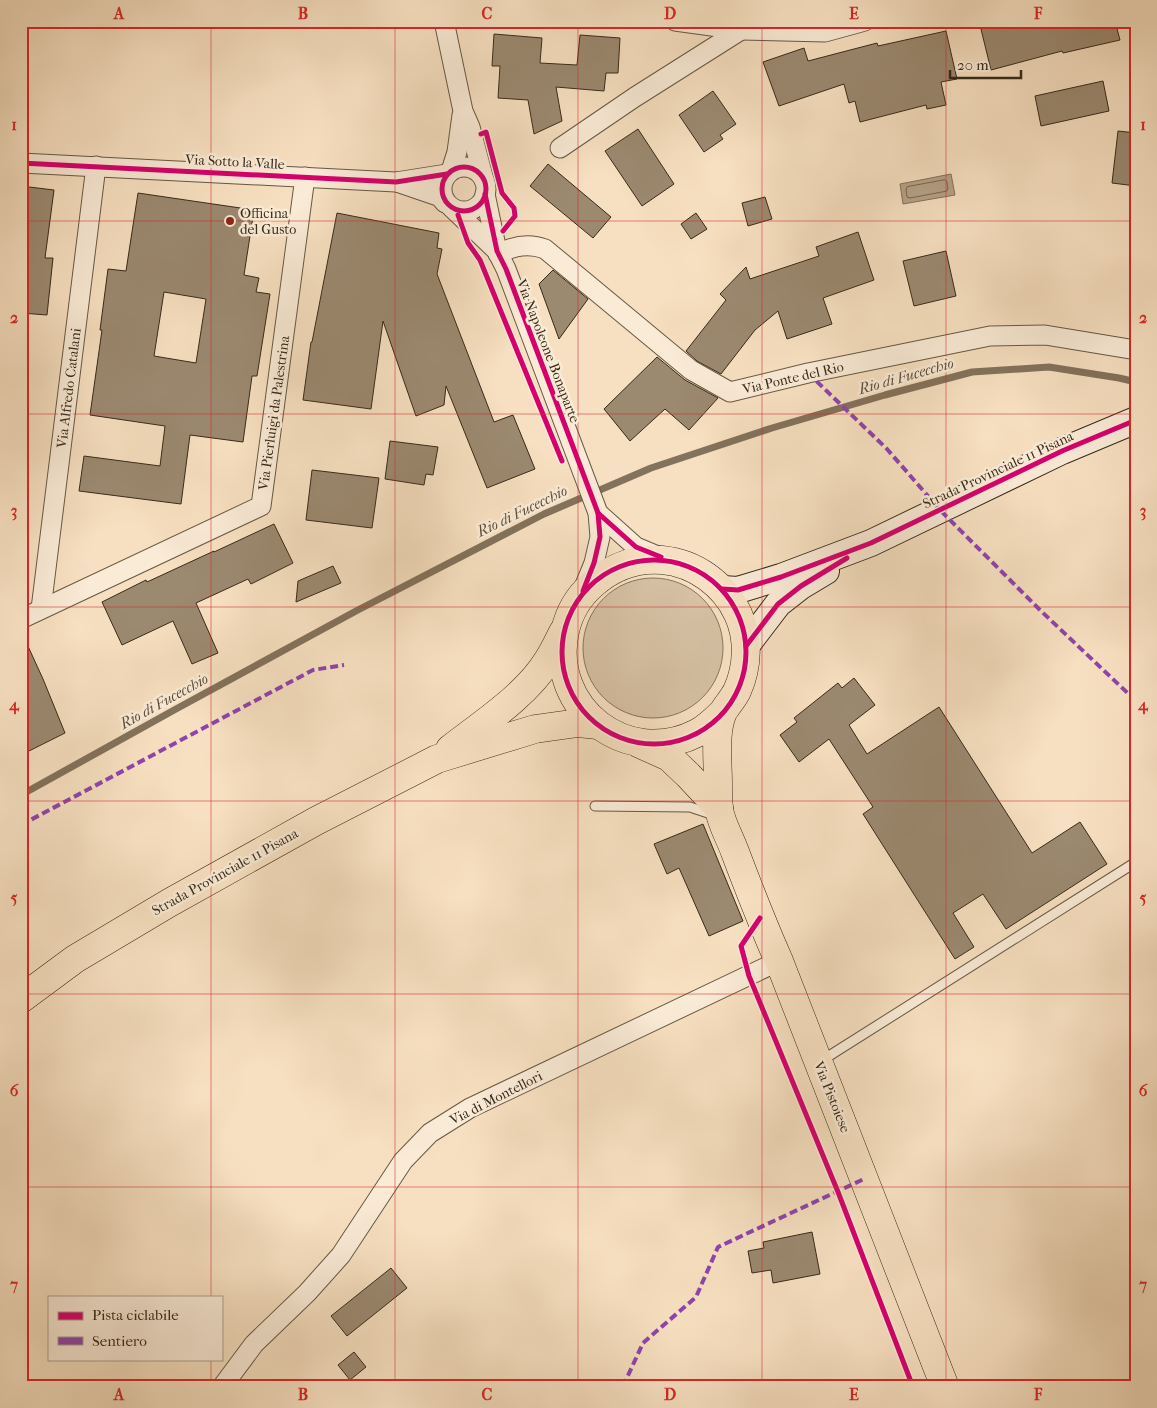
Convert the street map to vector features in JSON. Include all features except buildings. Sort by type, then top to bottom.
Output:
[{"type":"main road","name":"Strada Provinciale 11 Pisana","points":[[722,590],[738,590],[781,577],[871,543],[1062,451],[1136,420]]},
{"type":"main road","name":"Strada Provinciale 11 Pisana","points":[[746,646],[778,604],[802,586],[871,543]]},
{"type":"main road","name":"Strada Provinciale 11 Pisana","points":[[437,759],[504,707],[532,682],[548,661],[572,611],[588,588],[609,572],[634,562],[647,560],[673,562],[691,568],[708,577],[722,590],[734,606],[745,636],[746,658],[741,681],[731,703],[723,712]]},
{"type":"main road","points":[[566,625],[562,652],[567,680],[579,705],[598,725]]},
{"type":"main road","points":[[634,742],[651,744],[683,739],[698,733],[712,724],[723,712]]},
{"type":"main road","name":"Via Pistoiese","points":[[720,813],[718,737],[723,712]]},
{"type":"main road","name":"Strada Provinciale 11 Pisana","points":[[21,999],[75,959],[169,903],[316,821],[437,759],[535,729],[578,723],[598,725]]},
{"type":"main road","name":"Via Pistoiese","points":[[598,725],[615,735],[669,757],[688,775],[720,813],[945,1387]]},
{"type":"street","name":"Via Napoleone Bonaparte","points":[[444,21],[463,111],[470,127],[485,187],[497,253]]},
{"type":"street","points":[[675,21],[741,30],[824,32],[865,21]]},
{"type":"street","points":[[560,148],[741,30]]},
{"type":"street","name":"Via Napoleone Bonaparte","points":[[463,111],[457,152],[449,173],[443,181],[441,188],[442,196],[497,253],[506,269],[598,513],[600,537],[594,563],[580,598]]},
{"type":"street","name":"Via Sotto la Valle","points":[[21,163],[396,182],[449,173]]},
{"type":"street","name":"Via Alfredo Catalani","points":[[41,609],[96,166]]},
{"type":"street","points":[[449,173],[463,167],[470,168],[480,174],[485,187],[483,201],[472,210],[458,211],[449,205]]},
{"type":"street","name":"Via Pierluigi da Palestrina","points":[[21,619],[261,506],[305,176]]},
{"type":"street","name":"Via Sotto la Valle","points":[[396,182],[440,197],[449,205]]},
{"type":"street","name":"Via Ponte del Rio","points":[[497,253],[526,245],[545,249],[691,370],[730,392],[808,373],[990,336],[1045,335],[1136,350]]},
{"type":"street","name":"Via Napoleone Bonaparte","points":[[598,513],[636,548],[673,562]]},
{"type":"street","name":"Via di Montellori","points":[[222,1387],[254,1344],[306,1293],[341,1255],[404,1161],[430,1133],[470,1108],[779,962]]},
{"type":"lane","points":[[595,806],[690,807],[720,813]]},
{"type":"lane","points":[[818,1062],[1136,862]]},
{"type":"shaded area","points":[[653,578],[667,579],[680,583],[702,599],[718,621],[722,634],[722,662],[718,675],[702,697],[680,713],[667,717],[653,718],[639,717],[626,713],[604,697],[588,675],[584,662],[583,648],[584,634],[588,621],[604,599],[626,583],[639,579]]},
{"type":"water","points":[[951,174],[955,195],[903,204],[900,184]]},
{"type":"waterway","name":"Rio di Fucecchio","points":[[21,795],[356,611],[544,514],[651,468],[772,428],[972,372],[1049,367],[1136,382]]},
{"type":"marked path","points":[[808,373],[887,449],[940,510],[1040,610],[1136,701]]},
{"type":"marked path","points":[[21,825],[313,670],[344,665]]},
{"type":"marked path","points":[[625,1387],[625,1382],[643,1343],[696,1297],[718,1247],[864,1179]]},
{"type":"cycle path","points":[[481,134],[486,132],[502,193],[514,208],[515,216],[503,231]]},
{"type":"cycle path","points":[[21,163],[396,182],[447,174]]},
{"type":"cycle path","points":[[460,167],[468,167],[480,173],[486,189],[480,205],[468,211],[460,211],[448,205],[442,193],[442,185],[448,173],[460,167]]},
{"type":"cycle path","points":[[485,194],[497,251],[506,269],[598,513],[600,537],[594,563],[583,591]]},
{"type":"cycle path","points":[[458,215],[468,243],[480,260],[562,461]]},
{"type":"cycle path","points":[[722,589],[738,590],[781,577],[871,543],[1062,451],[1136,420]]},
{"type":"cycle path","points":[[598,513],[636,547],[661,557]]},
{"type":"cycle path","points":[[746,646],[778,604],[801,586],[847,558]]},
{"type":"cycle path","points":[[654,560],[672,562],[689,567],[719,587],[739,617],[744,634],[746,652],[744,670],[739,687],[719,717],[689,737],[672,742],[654,744],[636,742],[619,737],[589,717],[569,687],[564,670],[562,652],[564,634],[569,617],[589,587],[619,567],[636,562],[654,560]]},
{"type":"cycle path","points":[[760,918],[741,946],[749,976],[838,1192],[913,1387]]},
{"type":"place","name":"Officina del Gusto","points":[[230,221]]}]
